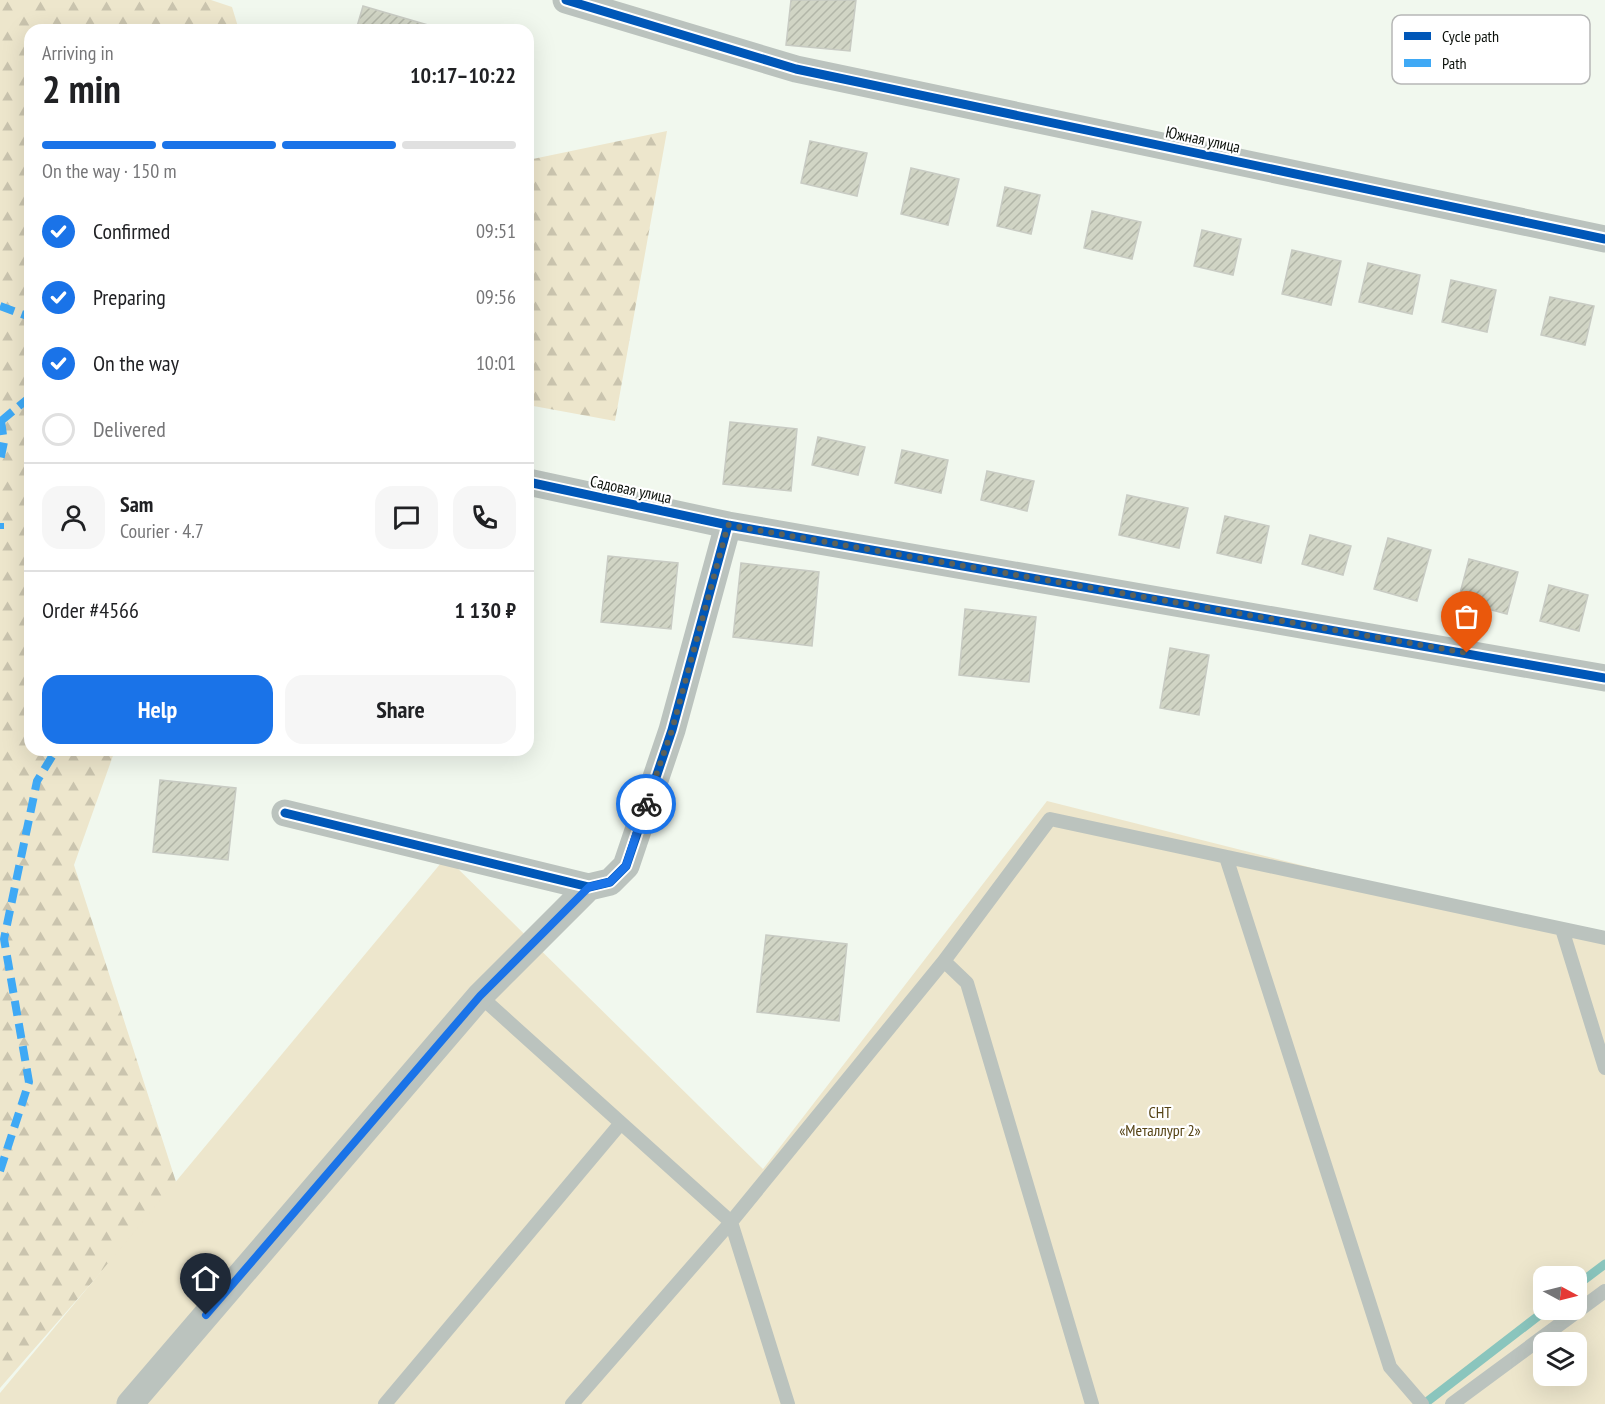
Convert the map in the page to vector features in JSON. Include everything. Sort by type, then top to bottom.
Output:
[{"type":"street","name":"Южная улица","points":[[566,0],[796,69],[1605,239]]},
{"type":"street","name":"Садовая улица","points":[[534,483],[728,525],[1605,678]]},
{"type":"street","points":[[285,813],[589,887],[610,882],[626,866],[672,730],[728,525]]},
{"type":"street","points":[[130,1404],[480,996],[589,887]]},
{"type":"lane","points":[[573,1404],[731,1222],[945,961],[1050,819],[1605,938]]},
{"type":"lane","points":[[1226,857],[1390,1367],[1418,1399]]},
{"type":"lane","points":[[1562,929],[1605,1068]]},
{"type":"lane","points":[[945,961],[967,983],[1092,1404]]},
{"type":"lane","points":[[480,996],[731,1222],[788,1404]]},
{"type":"lane","points":[[385,1404],[621,1123]]},
{"type":"lane","points":[[1452,1404],[1605,1291]]},
{"type":"green space","points":[[0,0],[211,0],[232,7],[237,24],[24,24],[24,756],[113,756],[74,865],[177,1185],[0,1388]]},
{"type":"green space","points":[[667,131],[615,421],[534,406],[534,159]]},
{"type":"green space","name":"СНТ «Металлург 2»","points":[[1047,801],[1605,942],[1605,1404],[0,1404],[0,1393],[446,857],[763,1169]]},
{"type":"building","points":[[791,0],[856,0],[850,51],[786,45]]},
{"type":"building","points":[[363,6],[424,24],[358,24]]},
{"type":"building","points":[[810,141],[867,153],[857,196],[801,183]]},
{"type":"building","points":[[911,168],[959,179],[948,225],[901,214]]},
{"type":"building","points":[[1005,187],[1040,195],[1031,234],[997,226]]},
{"type":"building","points":[[1092,211],[1141,222],[1132,259],[1084,248]]},
{"type":"building","points":[[1202,230],[1241,239],[1233,275],[1194,266]]},
{"type":"building","points":[[1292,250],[1341,261],[1331,305],[1282,294]]},
{"type":"building","points":[[1368,263],[1420,275],[1412,314],[1359,302]]},
{"type":"building","points":[[1451,280],[1496,290],[1487,332],[1442,322]]},
{"type":"building","points":[[1550,297],[1594,306],[1585,345],[1541,335]]},
{"type":"building","points":[[730,422],[797,429],[791,491],[723,484]]},
{"type":"building","points":[[818,437],[865,447],[858,475],[812,465]]},
{"type":"building","points":[[902,450],[948,460],[941,493],[895,483]]},
{"type":"building","points":[[987,471],[1034,481],[1027,511],[981,500]]},
{"type":"building","points":[[1127,495],[1188,508],[1179,548],[1119,535]]},
{"type":"building","points":[[1225,516],[1269,526],[1261,563],[1217,553]]},
{"type":"building","points":[[1310,535],[1351,546],[1343,575],[1302,564]]},
{"type":"building","points":[[1388,538],[1431,550],[1417,601],[1374,589]]},
{"type":"building","points":[[608,556],[678,563],[671,629],[601,622]]},
{"type":"building","points":[[1469,559],[1518,572],[1507,614],[1458,601]]},
{"type":"building","points":[[741,563],[819,572],[812,646],[733,637]]},
{"type":"building","points":[[1549,585],[1588,595],[1579,631],[1540,621]]},
{"type":"building","points":[[965,609],[1036,617],[1029,682],[959,675]]},
{"type":"building","points":[[1170,648],[1209,655],[1199,715],[1160,708]]},
{"type":"building","points":[[160,780],[236,788],[228,860],[153,852]]},
{"type":"building","points":[[766,935],[847,944],[839,1021],[757,1012]]},
{"type":"waterway","points":[[1587,1278],[1605,1264]]},
{"type":"waterway","points":[[1424,1404],[1533,1320]]},
{"type":"marked path","points":[[0,306],[24,315]]},
{"type":"marked path","points":[[1,421],[24,402]]},
{"type":"marked path","points":[[0,421],[4,442],[0,461]]},
{"type":"marked path","points":[[0,523],[0,529]]},
{"type":"marked path","points":[[0,1171],[29,1082],[4,939],[37,781],[52,756]]},
{"type":"cycle path","points":[[566,0],[796,69],[1605,239]]},
{"type":"cycle path","points":[[534,483],[728,525],[1605,678]]},
{"type":"cycle path","points":[[285,813],[589,887],[610,882],[626,866],[672,730],[728,525]]},
{"type":"way so far","points":[[646,804],[672,730],[728,525],[1467,653]]},
{"type":"route","points":[[206,1315],[480,996],[589,887],[610,882],[626,866],[646,804]]}]
